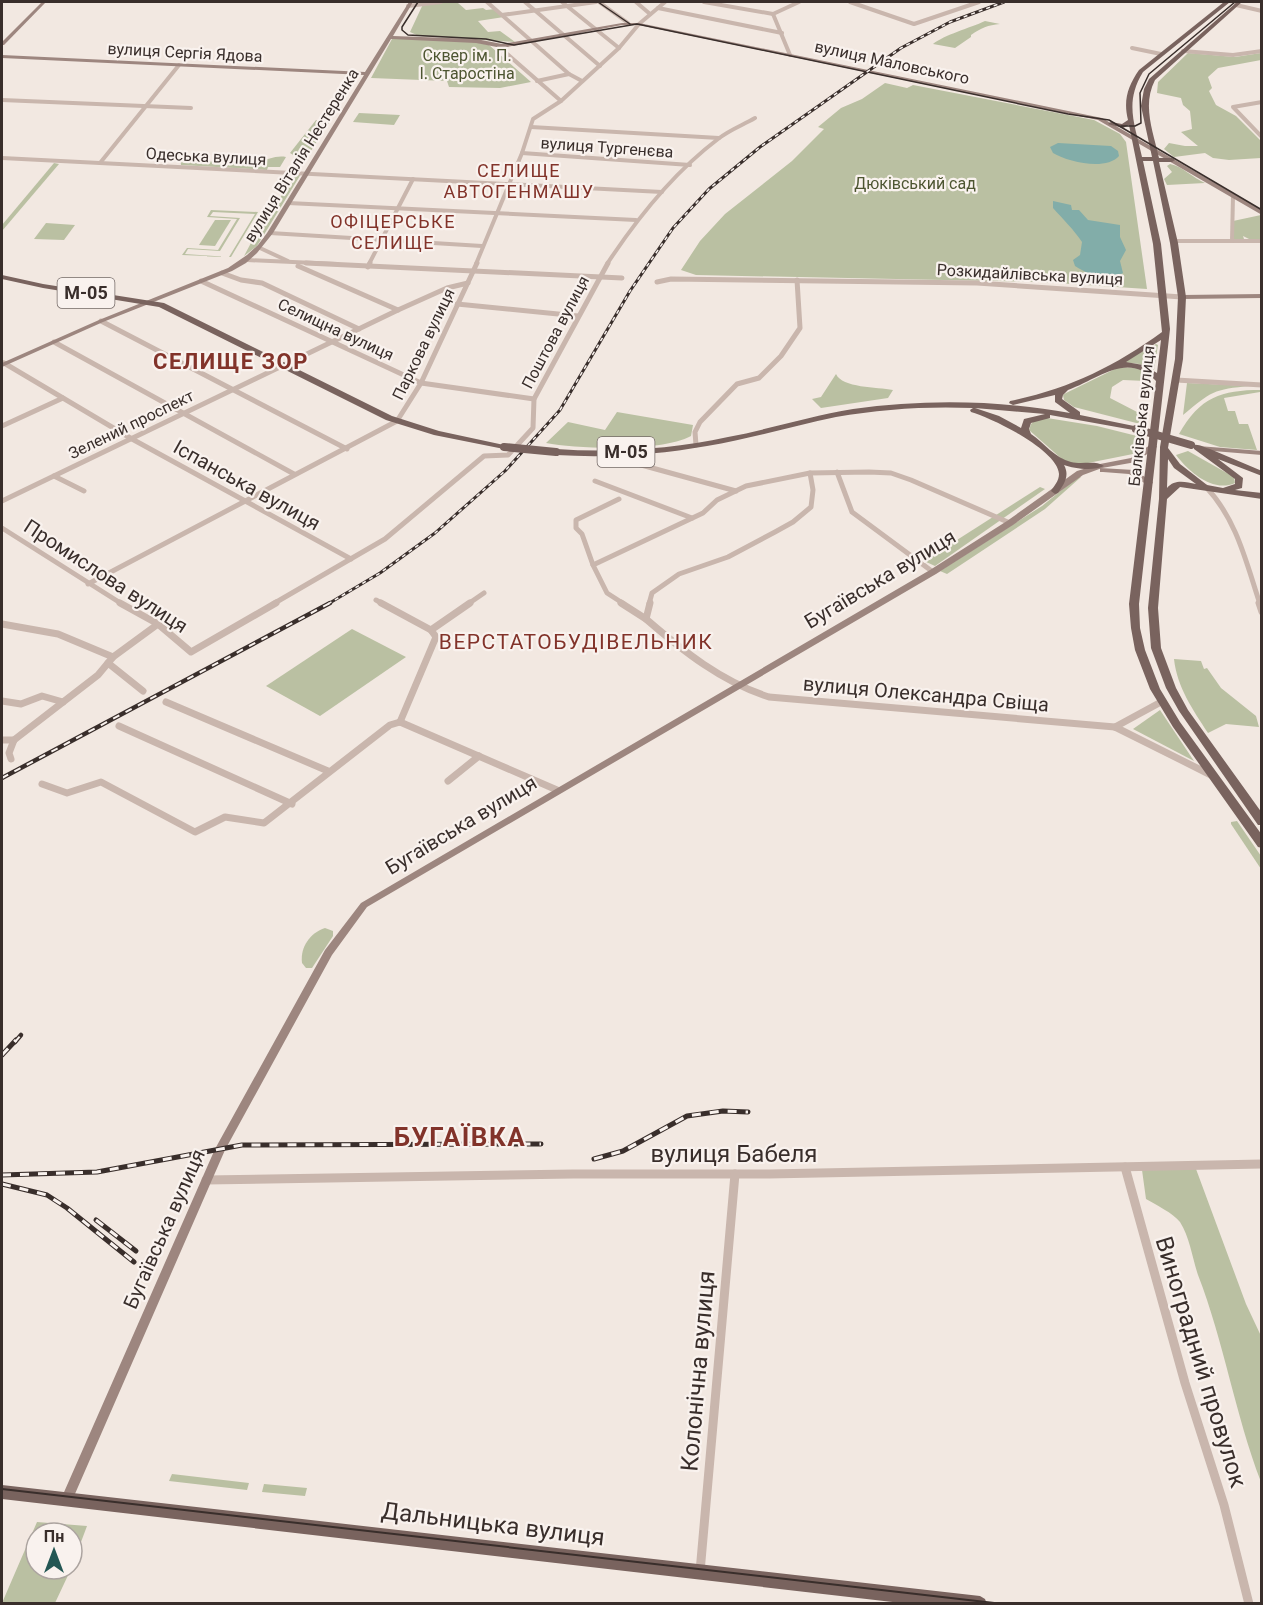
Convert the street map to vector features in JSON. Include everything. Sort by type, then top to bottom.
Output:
[{"type":"main road","points":[[2,43],[44,2]]},
{"type":"main road","name":"Балківська вулиця","points":[[1227,2],[1142,71],[1133,84],[1128,106],[1157,244],[1164,296],[1165,333],[1134,604],[1134,623],[1144,667],[1161,702],[1262,844]]},
{"type":"main road","name":"Балківська вулиця","points":[[1238,3],[1166,65],[1147,89],[1144,106],[1174,241],[1182,297],[1181,342],[1164,447],[1163,499],[1153,608],[1156,648],[1162,667],[1184,711],[1262,822]]},
{"type":"main road","name":"вулиця Віталія Нестеренка","points":[[3,364],[101,321],[222,273],[247,260],[260,248],[270,233],[409,4]]},
{"type":"main road","name":"вулиця Маловського","points":[[390,37],[476,41],[498,46],[628,23],[639,24],[1100,119],[1134,138],[1156,155]]},
{"type":"main road","name":"вулиця Сергія Ядова","points":[[2,56],[367,74]]},
{"type":"main road","points":[[1111,124],[1123,126],[1131,120]]},
{"type":"main road","points":[[1134,138],[1152,140]]},
{"type":"main road","points":[[1138,159],[1156,155],[1172,160],[1262,213]]},
{"type":"main road","name":"М-05","points":[[2,277],[43,286],[150,302],[169,308],[345,398],[397,421],[444,435],[504,447],[556,452],[632,451],[696,445],[854,412],[938,405],[977,405],[1023,408],[1084,417],[1136,429],[1194,446],[1262,474]]},
{"type":"main road","name":"Розкидайлівська вулиця","points":[[1182,297],[1262,297]]},
{"type":"main road","points":[[977,405],[1024,402],[1067,388],[1146,347],[1165,333]]},
{"type":"main road","points":[[1105,369],[1134,365],[1149,370],[1160,381]]},
{"type":"main road","points":[[1067,388],[1059,394],[1058,400],[1084,417]]},
{"type":"main road","points":[[938,405],[991,414],[1028,437],[1061,467],[1062,480],[1055,491]]},
{"type":"main road","points":[[1028,437],[1025,425],[1031,419],[1047,416],[1084,417]]},
{"type":"main road","points":[[1194,446],[1219,451],[1262,453]]},
{"type":"main road","points":[[1194,446],[1239,478],[1239,486],[1224,490]]},
{"type":"main road","name":"Бугаївська вулиця","points":[[67,1499],[220,1149],[328,953],[359,911],[370,901],[933,572],[1011,523],[1080,473],[1100,466],[1133,460],[1153,447]]},
{"type":"main road","points":[[1164,447],[1177,466],[1206,487]]},
{"type":"main road","points":[[1052,457],[1071,465],[1100,466]]},
{"type":"main road","points":[[1080,473],[1118,470],[1137,474],[1149,482]]},
{"type":"main road","points":[[1163,499],[1174,486],[1179,484],[1262,496]]},
{"type":"main road","name":"Дальницька вулиця","points":[[2,1492],[980,1604]]},
{"type":"street","points":[[409,4],[441,2]]},
{"type":"street","points":[[487,2],[569,75],[582,81]]},
{"type":"street","points":[[525,2],[600,66]]},
{"type":"street","points":[[562,2],[619,48]]},
{"type":"street","points":[[502,15],[597,2],[628,23]]},
{"type":"street","points":[[636,2],[650,14]]},
{"type":"street","name":"Паркова вулиця","points":[[88,584],[397,421],[404,413],[420,383],[468,283],[522,153],[533,119],[561,101],[619,48],[639,24],[665,2]]},
{"type":"street","points":[[704,2],[773,14],[800,2]]},
{"type":"street","points":[[850,2],[914,24],[979,2]]},
{"type":"street","points":[[785,3],[791,5]]},
{"type":"street","points":[[1238,3],[1262,11]]},
{"type":"street","points":[[658,8],[782,33]]},
{"type":"street","points":[[773,14],[790,55]]},
{"type":"street","points":[[498,46],[561,101]]},
{"type":"street","points":[[1132,48],[1161,54]]},
{"type":"street","points":[[1183,51],[1233,55],[1262,51]]},
{"type":"street","points":[[100,163],[178,65]]},
{"type":"street","points":[[537,81],[569,75]]},
{"type":"street","points":[[2,100],[191,108]]},
{"type":"street","points":[[1262,102],[1233,107],[1262,137]]},
{"type":"street","name":"Поштова вулиця","points":[[192,652],[385,539],[484,456],[507,455],[533,428],[534,399],[599,276],[636,220],[718,138],[755,118]]},
{"type":"street","points":[[531,127],[718,138]]},
{"type":"street","name":"вулиця Тургенєва","points":[[522,153],[690,165]]},
{"type":"street","name":"Одеська вулиця","points":[[2,158],[662,192]]},
{"type":"street","points":[[368,267],[413,179]]},
{"type":"street","points":[[1232,241],[1233,196]]},
{"type":"street","points":[[288,203],[636,220]]},
{"type":"street","points":[[270,233],[482,246]]},
{"type":"street","points":[[1174,241],[1262,241]]},
{"type":"street","points":[[260,248],[398,310]]},
{"type":"street","points":[[247,260],[622,278]]},
{"type":"street","points":[[222,273],[241,280],[262,283],[359,329]]},
{"type":"street","name":"Розкидайлівська вулиця","points":[[657,282],[671,279],[977,283],[1182,297]]},
{"type":"street","points":[[696,445],[695,432],[700,422],[737,384],[759,378],[781,356],[800,328],[797,280]]},
{"type":"street","name":"Селищна вулиця","points":[[201,281],[420,383],[534,399]]},
{"type":"street","name":"Зелений проспект","points":[[2,501],[398,310],[447,288],[468,283]]},
{"type":"street","points":[[457,304],[578,316]]},
{"type":"street","points":[[101,321],[347,449]]},
{"type":"street","points":[[54,342],[294,474]]},
{"type":"street","name":"Іспанська вулиця","points":[[3,364],[132,439],[351,559]]},
{"type":"street","points":[[1176,380],[1262,385]]},
{"type":"street","points":[[2,426],[63,398]]},
{"type":"street","points":[[622,462],[634,463],[736,491]]},
{"type":"street","points":[[837,472],[852,512],[933,572]]},
{"type":"street","points":[[593,565],[703,513],[717,500],[746,486],[810,474],[891,473],[1011,523]]},
{"type":"street","points":[[646,619],[652,593],[679,574],[728,557],[793,522],[811,507],[813,490],[810,474]]},
{"type":"street","points":[[54,476],[84,491]]},
{"type":"street","points":[[595,481],[692,518]]},
{"type":"street","points":[[1206,487],[1230,516],[1262,612]]},
{"type":"street","name":"вулиця Олександра Свіща","points":[[620,499],[576,520],[576,528],[582,534],[593,565],[607,593],[646,619],[671,641],[751,693],[769,697],[1115,727]]},
{"type":"street","name":"Промислова вулиця","points":[[2,528],[88,584],[158,624],[192,652]]},
{"type":"street","points":[[431,630],[484,593]]},
{"type":"street","points":[[376,600],[431,630],[436,637],[400,722]]},
{"type":"street","points":[[2,624],[58,633],[111,660],[143,691]]},
{"type":"street","points":[[11,759],[9,753],[14,740],[98,675],[111,660],[158,624]]},
{"type":"street","points":[[2,700],[21,704],[42,696],[63,702]]},
{"type":"street","points":[[166,702],[328,771]]},
{"type":"street","points":[[1115,727],[1161,702]]},
{"type":"street","points":[[42,784],[58,793],[68,793],[80,790],[94,782],[101,782],[195,832],[225,817],[264,823],[292,804],[328,771],[390,725],[400,722],[558,790]]},
{"type":"street","points":[[119,726],[292,804]]},
{"type":"street","points":[[1115,727],[1214,776]]},
{"type":"street","points":[[2,740],[14,740]]},
{"type":"street","points":[[448,781],[479,756]]},
{"type":"street","name":"вулиця Бабеля","points":[[207,1180],[573,1174],[735,1174],[1262,1164]]},
{"type":"street","name":"Виноградний провулок","points":[[1125,1167],[1179,1361],[1224,1505],[1249,1604]]},
{"type":"street","name":"Колонічна вулиця","points":[[700,1572],[735,1174]]},
{"type":"green space","points":[[424,2],[466,2],[458,3],[466,10],[495,9],[504,17],[478,21],[488,32],[500,31],[515,42],[419,36],[410,32]]},
{"type":"green space","points":[[985,21],[1000,24],[978,30],[955,48],[933,44],[950,35]]},
{"type":"green space","name":"Сквер ім. П. І. Старостіна","points":[[392,39],[474,42],[489,45],[531,82],[500,88],[449,87],[447,81],[371,78]]},
{"type":"green space","points":[[1188,53],[1235,57],[1261,53],[1261,60],[1218,68],[1208,77],[1212,88],[1209,91],[1216,105],[1236,116],[1261,141],[1261,158],[1229,160],[1213,158],[1205,153],[1174,157],[1164,149],[1169,143],[1198,146],[1181,132],[1192,129],[1190,111],[1183,105],[1181,98],[1157,93],[1158,82]]},
{"type":"green space","name":"Дюківський сад","points":[[885,83],[907,88],[913,85],[1094,120],[1120,134],[1126,142],[1147,289],[1041,282],[696,275],[681,270],[700,241],[725,214],[792,161],[824,129],[818,127],[841,108],[862,99]]},
{"type":"green space","points":[[359,113],[400,115],[394,125],[353,122]]},
{"type":"green space","points":[[316,120],[330,121],[307,157],[290,153]]},
{"type":"green space","points":[[180,156],[197,160],[229,162],[286,157],[280,167],[268,167],[267,170],[181,165]]},
{"type":"green space","points":[[54,163],[59,164],[2,231],[2,225]]},
{"type":"green space","points":[[1170,164],[1205,183],[1167,185],[1164,179],[1172,172],[1167,166]]},
{"type":"green space","points":[[297,173],[301,174],[257,246],[244,256],[268,211],[271,211]]},
{"type":"green space","points":[[211,210],[258,212],[231,257],[229,257],[255,214],[213,212],[210,216],[240,218],[220,251],[188,249],[185,254],[226,257],[182,255],[187,248],[218,250],[237,219],[207,217]]},
{"type":"green space","points":[[1261,215],[1261,240],[1251,240],[1243,236],[1244,239],[1234,240],[1233,221]]},
{"type":"green space","points":[[215,220],[231,220],[215,246],[199,245]]},
{"type":"green space","points":[[46,223],[75,225],[64,240],[34,239]]},
{"type":"green space","points":[[1158,345],[1154,370],[1139,364],[1123,362]]},
{"type":"green space","points":[[1119,367],[1138,368],[1148,374],[1146,381],[1123,380],[1112,387],[1110,398],[1139,413],[1148,415],[1148,426],[1074,407],[1064,400],[1063,395],[1066,393]]},
{"type":"green space","points":[[836,374],[840,379],[852,384],[893,390],[888,398],[821,408],[812,399],[821,397]]},
{"type":"green space","points":[[1187,383],[1251,386],[1220,390],[1200,401],[1183,415]]},
{"type":"green space","points":[[1261,390],[1224,398],[1228,411],[1235,411],[1239,424],[1248,424],[1257,450],[1220,447],[1179,434],[1195,412],[1213,398],[1234,392]]},
{"type":"green space","points":[[617,412],[693,425],[691,436],[661,445],[641,447],[599,448],[546,443],[568,422],[605,430]]},
{"type":"green space","points":[[1047,418],[1097,426],[1145,438],[1133,454],[1078,465],[1063,460],[1029,430],[1035,420]]},
{"type":"green space","points":[[1188,451],[1234,477],[1235,483],[1218,485],[1202,479],[1176,455]]},
{"type":"green space","points":[[1079,476],[1081,477],[1045,509],[947,574],[940,571],[1042,506]]},
{"type":"green space","points":[[1040,487],[1045,489],[935,566],[924,561]]},
{"type":"green space","points":[[352,629],[406,657],[320,716],[266,686]]},
{"type":"green space","points":[[1174,659],[1201,661],[1204,669],[1207,668],[1221,688],[1256,716],[1259,727],[1226,724],[1208,733],[1182,689]]},
{"type":"green space","points":[[1160,710],[1194,761],[1133,729]]},
{"type":"green space","points":[[1237,821],[1261,856],[1261,869],[1231,824]]},
{"type":"green space","points":[[325,928],[333,931],[333,936],[312,968],[306,968],[302,963],[304,946],[315,933]]},
{"type":"green space","points":[[1196,1169],[1246,1304],[1261,1336],[1261,1482],[1186,1234],[1177,1219],[1146,1199],[1142,1170]]},
{"type":"green space","points":[[172,1474],[249,1483],[247,1490],[169,1481]]},
{"type":"green space","points":[[264,1484],[307,1488],[305,1496],[262,1492]]},
{"type":"green space","points":[[24,1552],[24,1581],[65,1581],[55,1603],[2,1603]]},
{"type":"water","points":[[1058,143],[1111,146],[1118,151],[1119,156],[1105,163],[1077,162],[1053,153],[1050,147]]},
{"type":"water","points":[[1053,201],[1071,205],[1072,210],[1079,210],[1088,220],[1120,225],[1120,237],[1126,250],[1120,261],[1123,273],[1104,277],[1075,266],[1073,260],[1080,255],[1082,242],[1053,208]]},
{"type":"tram line","points":[[418,2],[402,27],[408,35],[486,39],[514,45],[637,24],[1068,114],[1109,120],[1262,210]]},
{"type":"tram line","points":[[598,2],[630,24]]},
{"type":"tram line","points":[[1121,126],[1135,126],[1141,123],[1140,93],[1149,74],[1235,2]]},
{"type":"tram line","points":[[2,1489],[1003,1604]]},
{"type":"railway","points":[[328,604],[380,573],[435,533],[505,471],[560,410],[630,291],[673,228],[709,189],[760,147],[901,48],[950,22],[1004,2]]},
{"type":"railway","points":[[2,778],[330,603]]},
{"type":"railway","points":[[15,1042],[21,1035]]},
{"type":"railway","points":[[2,1055],[16,1040]]},
{"type":"railway","points":[[594,1159],[623,1151],[687,1116],[723,1111],[748,1112]]},
{"type":"railway","points":[[2,1175],[97,1172],[242,1145],[541,1144]]},
{"type":"railway","points":[[2,1184],[47,1195],[67,1208],[134,1262]]},
{"type":"railway","points":[[96,1220],[136,1251]]},
{"type":"district","name":"СЕЛИЩЕ АВТОГЕНМАШУ","points":[[519,181]]},
{"type":"district","name":"ОФІЦЕРСЬКЕ СЕЛИЩЕ","points":[[393,232]]},
{"type":"district","name":"СЕЛИЩЕ ЗОР","points":[[231,361]]},
{"type":"district","name":"ВЕРСТАТОБУДІВЕЛЬНИК","points":[[576,642]]},
{"type":"district","name":"БУГАЇВКА","points":[[460,1137]]}]
